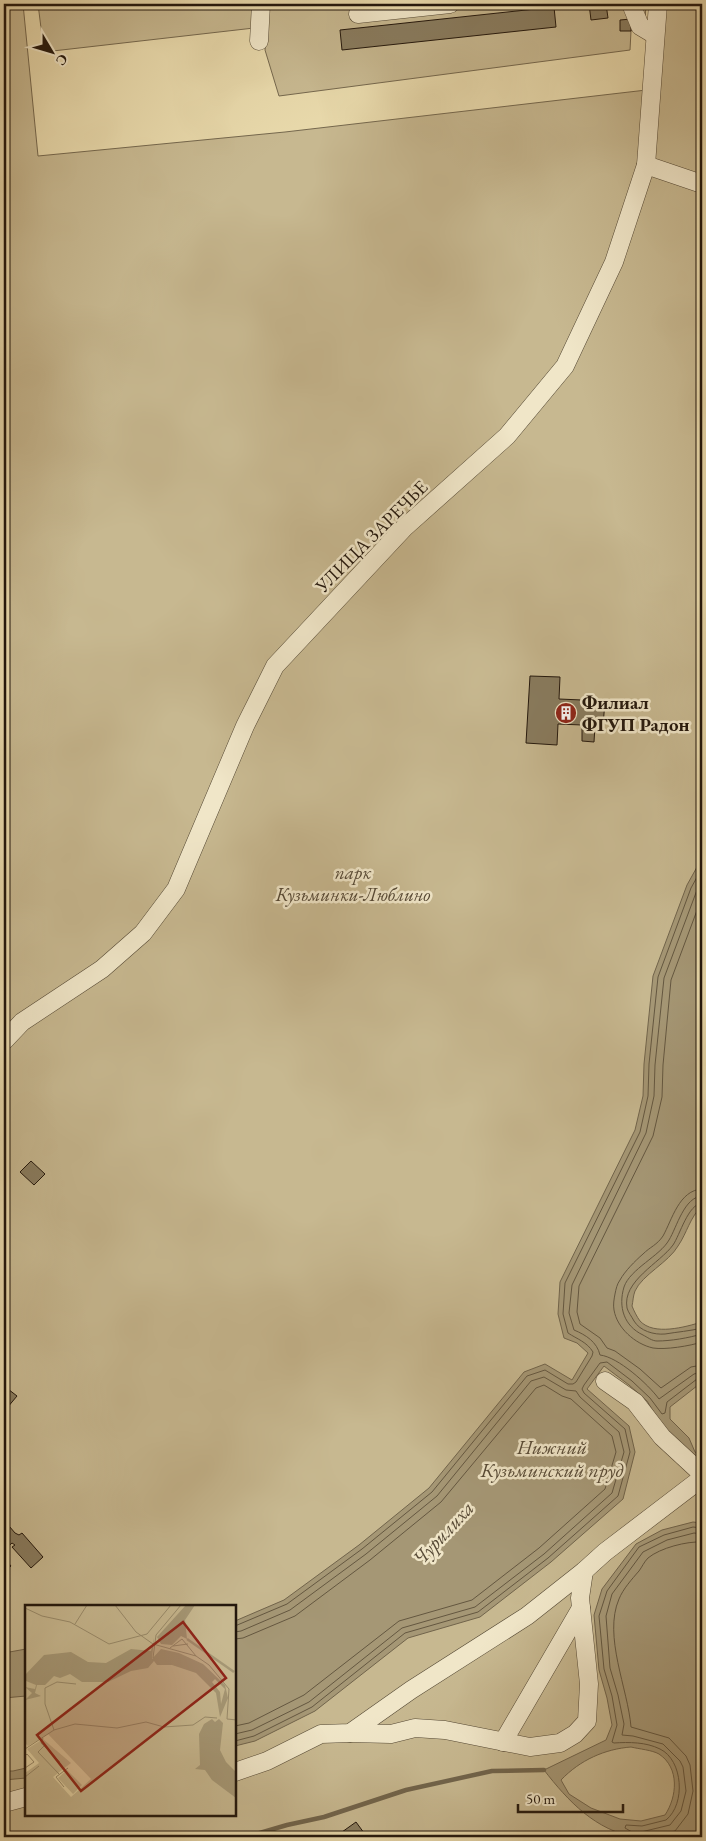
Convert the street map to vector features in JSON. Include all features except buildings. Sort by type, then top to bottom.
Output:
[{"type":"street","points":[[259,41],[261,4]]},
{"type":"street","points":[[358,14],[450,4]]},
{"type":"street","points":[[630,4],[640,26],[654,35]]},
{"type":"street","name":"УЛИЦА ЗАРЕЧЬЕ","points":[[4,1041],[22,1022],[102,969],[143,933],[176,889],[246,726],[275,666],[404,528],[507,436],[565,366],[614,262],[646,165],[654,35],[658,4]]},
{"type":"street","points":[[646,165],[702,184]]},
{"type":"street","points":[[604,1381],[634,1402],[662,1437],[702,1474]]},
{"type":"street","points":[[350,1733],[412,1690],[527,1616],[584,1572],[605,1552],[702,1478]]},
{"type":"street","points":[[236,1772],[267,1761],[321,1734],[391,1734],[414,1728],[445,1730],[530,1747],[560,1743],[575,1734],[587,1722],[589,1684],[580,1598],[584,1572]]},
{"type":"street","points":[[503,1742],[581,1608]]},
{"type":"street","points":[[4,1803],[25,1797]]},
{"type":"green space","name":"парк Кузьминки-Люблино","points":[[4,4],[23,4],[38,156],[285,132],[655,89],[664,4],[702,4],[702,1837],[4,1837]]},
{"type":"green space","points":[[38,4],[251,4],[254,28],[44,52]]},
{"type":"green space","points":[[270,4],[646,4],[645,22],[631,31],[630,50],[279,96],[265,50]]},
{"type":"water","name":"Нижний Кузьминский пруд","points":[[702,858],[702,1206],[694,1215],[674,1252],[638,1285],[634,1293],[632,1306],[640,1321],[646,1326],[653,1328],[670,1329],[702,1322],[702,1382],[670,1407],[670,1419],[689,1438],[695,1452],[702,1457],[702,1465],[668,1435],[647,1401],[604,1366],[587,1389],[629,1426],[635,1452],[623,1499],[551,1562],[480,1617],[408,1638],[315,1711],[255,1741],[236,1746],[236,1621],[284,1600],[359,1545],[429,1488],[524,1372],[545,1364],[572,1380],[588,1353],[577,1343],[564,1338],[558,1314],[560,1282],[635,1130],[643,1096],[644,1064],[653,976],[687,885]]},
{"type":"water","points":[[693,1522],[702,1523],[702,1837],[644,1838],[622,1834],[608,1828],[584,1813],[563,1793],[544,1770],[606,1740],[612,1725],[599,1670],[594,1615],[602,1589],[636,1544],[662,1530]],"holes":[[[631,1747],[659,1754],[670,1767],[673,1775],[674,1791],[665,1815],[641,1821],[620,1819],[591,1808],[569,1794],[561,1780],[568,1773],[585,1761],[602,1753]]]},
{"type":"water","points":[[25,1649],[25,1696],[4,1698],[4,1653]]},
{"type":"water","points":[[25,1768],[25,1778],[4,1780],[4,1771]]},
{"type":"waterway","points":[[246,1837],[324,1817],[406,1790],[492,1771],[544,1770]]},
{"type":"place","name":"Филиал ФГУП Радон","points":[[566,713]]},
{"type":"water label","name":"Чурилиха","points":[[443,1533]]}]
